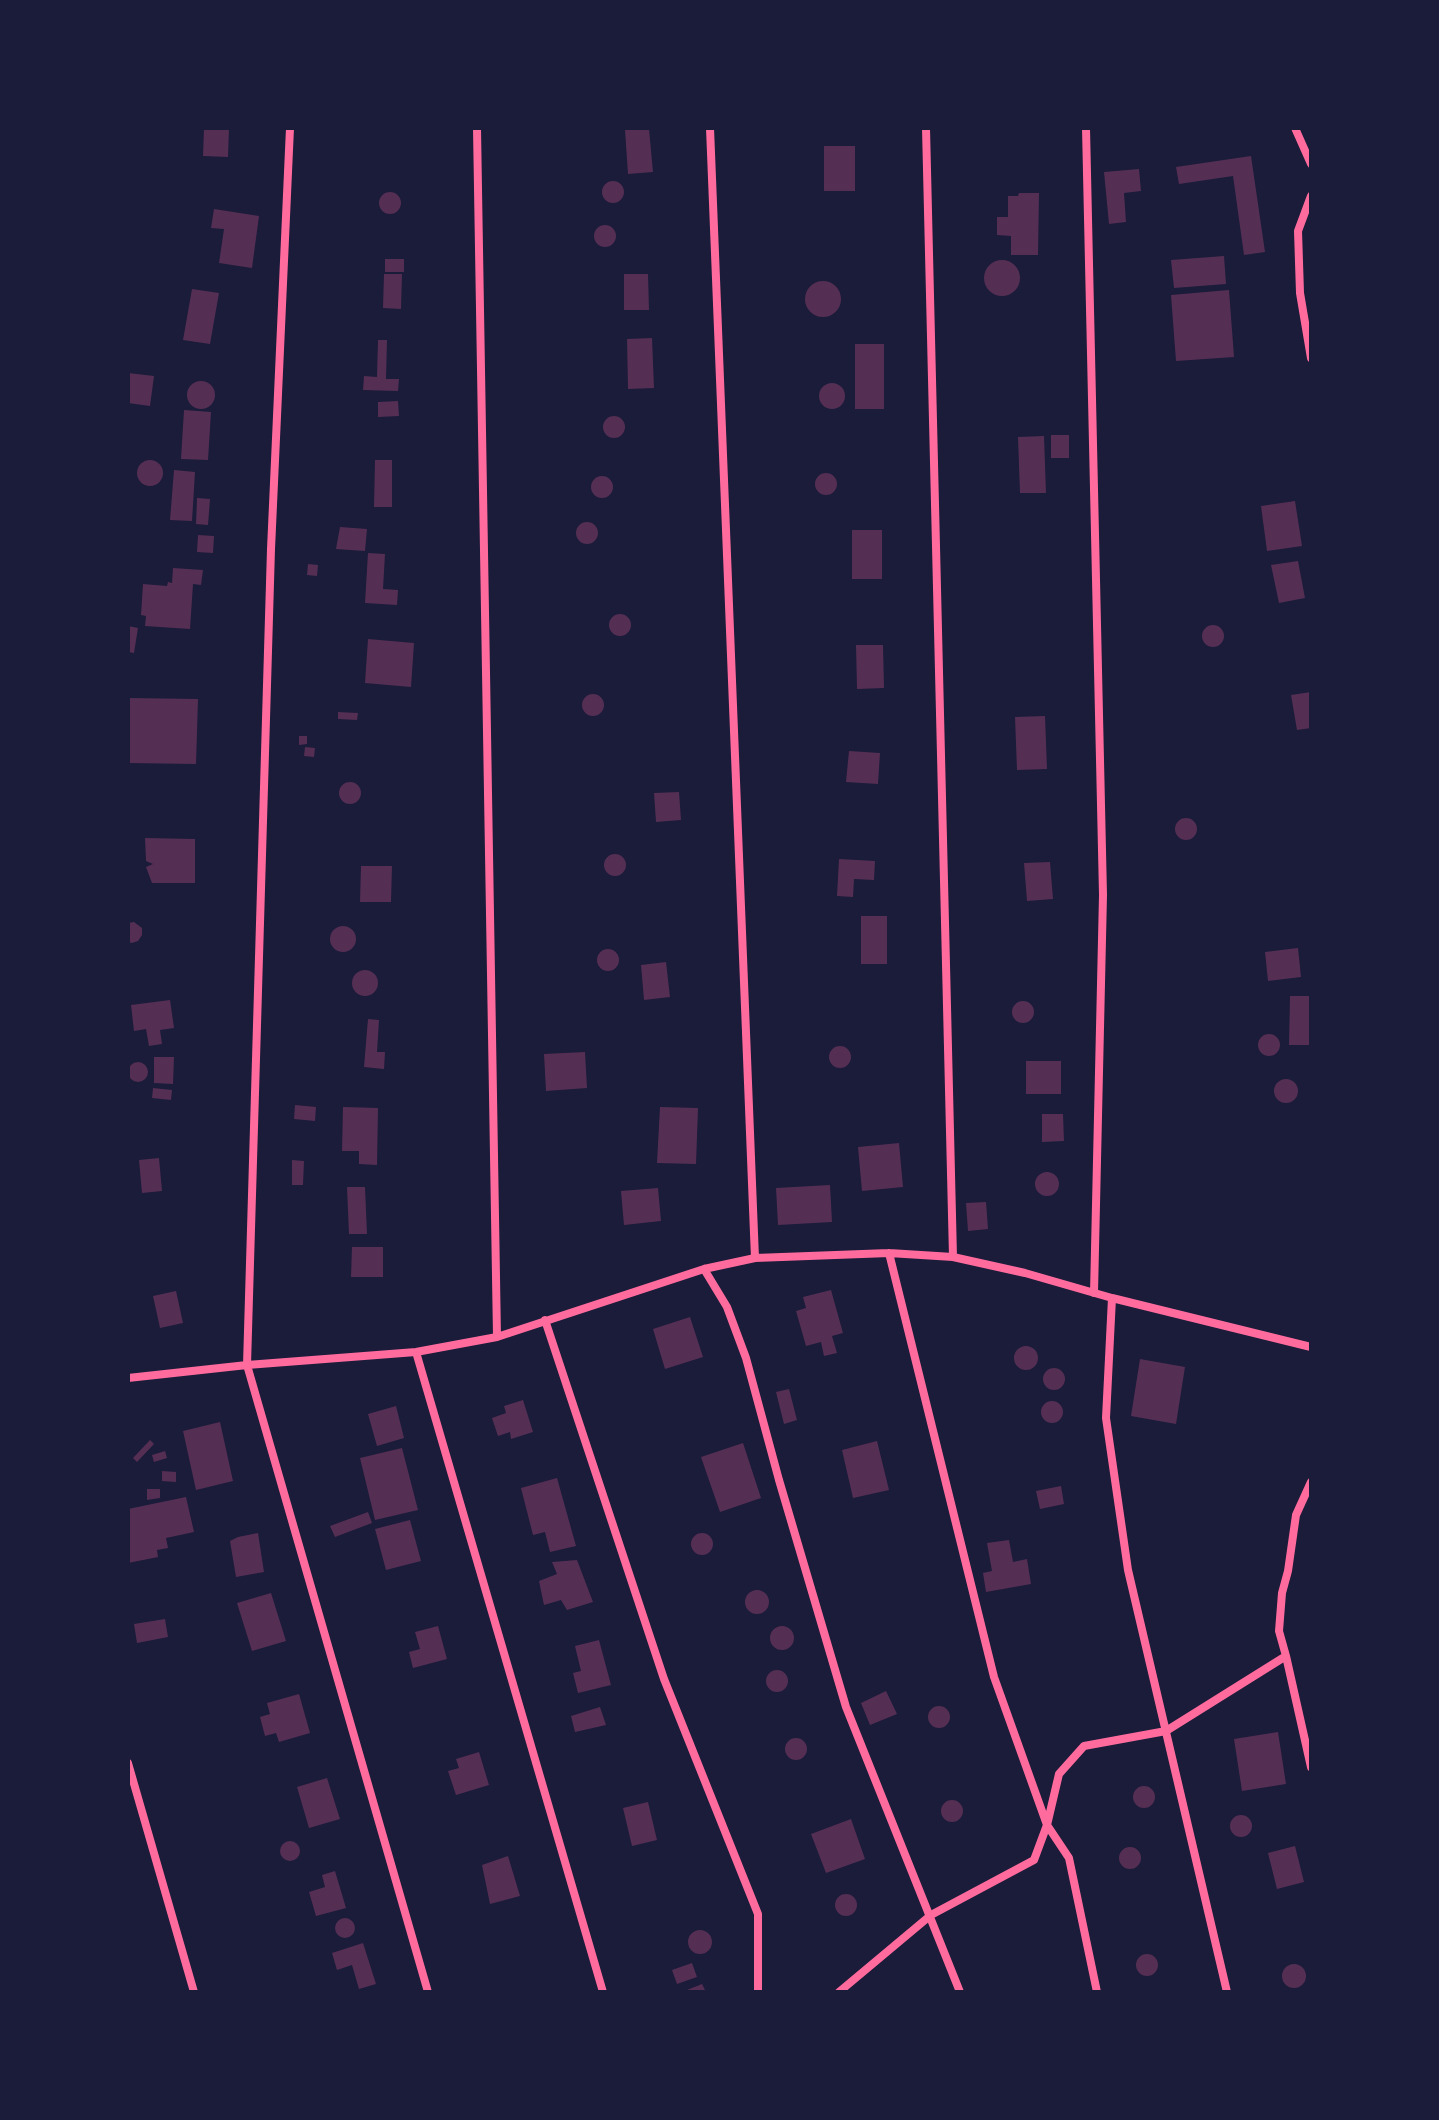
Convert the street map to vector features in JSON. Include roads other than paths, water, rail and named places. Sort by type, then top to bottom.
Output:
[{"type":"street","points":[[290,128],[270,565],[247,1365],[428,1992]]},
{"type":"street","points":[[477,128],[497,1337]]},
{"type":"street","points":[[710,128],[755,1258]]},
{"type":"street","points":[[926,128],[953,1257]]},
{"type":"street","points":[[1086,128],[1103,895],[1094,1293]]},
{"type":"street","points":[[1295,128],[1311,164]]},
{"type":"street","points":[[1311,196],[1298,231],[1300,293],[1311,358]]},
{"type":"street","points":[[128,1378],[416,1352],[497,1337],[704,1269],[755,1258],[889,1253],[953,1257],[1311,1347]]},
{"type":"street","points":[[889,1253],[994,1677],[1047,1825],[1069,1858],[1097,1992]]},
{"type":"street","points":[[704,1269],[727,1307],[746,1358],[846,1707],[960,1992]]},
{"type":"street","points":[[1112,1298],[1106,1418],[1128,1570],[1227,1992]]},
{"type":"street","points":[[545,1320],[664,1679],[758,1914],[758,1992]]},
{"type":"street","points":[[416,1352],[603,1992]]},
{"type":"street","points":[[1311,1482],[1296,1515],[1282,1593],[1279,1631],[1311,1767]]},
{"type":"street","points":[[839,1992],[931,1915],[1034,1860],[1047,1825],[1059,1774],[1084,1746],[1166,1731],[1286,1656]]},
{"type":"street","points":[[128,1763],[194,1992]]}]
